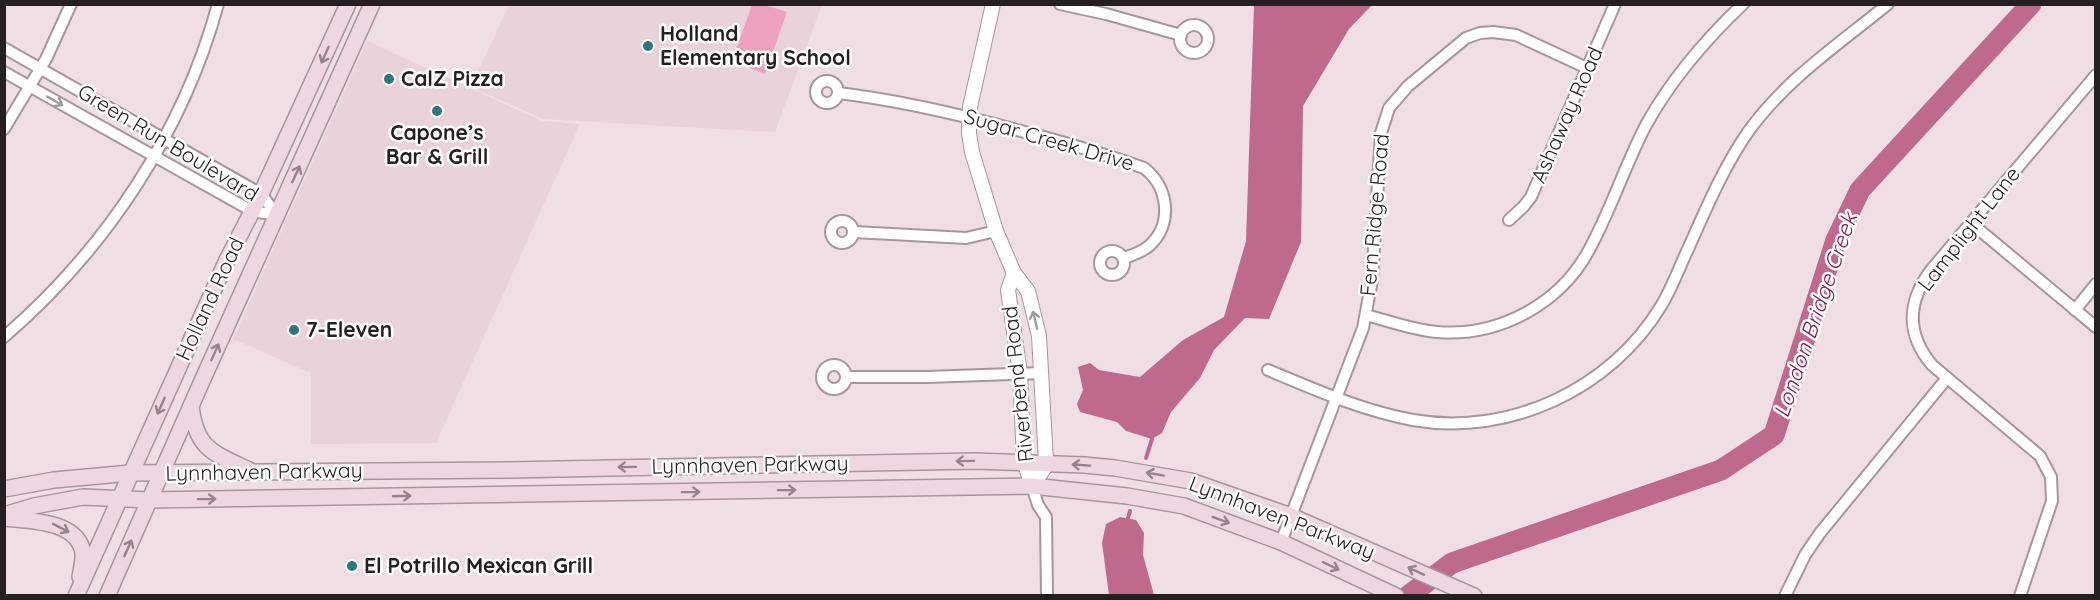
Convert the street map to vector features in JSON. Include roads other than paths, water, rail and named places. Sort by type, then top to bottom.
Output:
[{"type":"main road","name":"Holland Road","points":[[77,593],[227,260],[261,194],[348,4]]},
{"type":"main road","name":"Holland Road","points":[[107,596],[372,4]]},
{"type":"main road","points":[[191,405],[196,433],[208,448],[254,472]]},
{"type":"main road","name":"Lynnhaven Parkway","points":[[4,489],[54,480],[131,473],[1024,461],[1115,468],[1191,481],[1291,516],[1474,596]]},
{"type":"main road","name":"Lynnhaven Parkway","points":[[4,517],[34,506],[83,497],[149,500],[1032,486],[1127,496],[1184,506],[1281,542],[1389,592]]},
{"type":"main road","points":[[4,517],[51,523],[75,536],[83,552],[77,593]]},
{"type":"street","points":[[4,129],[41,68],[71,4]]},
{"type":"street","points":[[4,337],[44,300],[98,240],[125,203],[153,157],[184,97],[201,56],[218,4]]},
{"type":"street","name":"Riverbend Road","points":[[993,4],[969,117],[972,152],[996,231],[1014,273],[1028,291],[1039,336],[1048,463],[1032,486]]},
{"type":"street","points":[[1060,4],[1181,35]]},
{"type":"street","name":"Ashaway Road","points":[[1509,220],[1531,196],[1615,4]]},
{"type":"street","points":[[1366,315],[1422,330],[1461,332],[1499,325],[1519,317],[1538,307],[1554,294],[1569,279],[1590,248],[1618,183],[1655,109],[1702,47],[1743,4]]},
{"type":"street","points":[[1268,370],[1372,410],[1412,420],[1447,424],[1507,418],[1545,405],[1568,394],[1601,373],[1625,352],[1660,308],[1672,287],[1722,175],[1762,114],[1800,75],[1881,6]]},
{"type":"street","name":"Fern Ridge Road","points":[[1281,542],[1355,350],[1366,315],[1375,252],[1381,133],[1389,108],[1398,96],[1466,38],[1480,33],[1516,35],[1587,68]]},
{"type":"street","name":"Green Run Boulevard","points":[[4,48],[261,194],[277,214]]},
{"type":"street","name":"Green Run Boulevard","points":[[4,72],[252,211],[277,214]]},
{"type":"street","name":"Lamplight Lane","points":[[2020,596],[2052,501],[2051,477],[2040,456],[1932,365],[1919,346],[1915,332],[1913,303],[1922,281],[2096,75]]},
{"type":"street","name":"Sugar Creek Drive","points":[[838,93],[878,98],[969,117],[1075,145],[1144,168],[1152,175],[1163,193],[1165,206],[1161,228],[1150,245],[1124,258]]},
{"type":"street","points":[[1971,223],[2096,327]]},
{"type":"street","points":[[854,232],[966,238],[996,231]]},
{"type":"street","name":"Riverbend Road","points":[[1014,273],[1008,290],[1020,373],[1024,461],[1032,486]]},
{"type":"street","points":[[2074,310],[2096,284]]},
{"type":"street","points":[[846,377],[1042,373]]},
{"type":"street","points":[[1785,596],[1805,555],[1820,533],[1947,378]]},
{"type":"street","points":[[1032,486],[1038,505],[1046,517],[1047,596]]},
{"type":"waterway","name":"London Bridge Creek","points":[[1408,596],[1452,563],[1721,470],[1774,435],[1836,240],[1860,190],[2031,4]]},
{"type":"waterway","points":[[1146,458],[1152,439]]},
{"type":"waterway","points":[[1128,518],[1130,511]]},
{"type":"place","name":"Holland Elementary School","points":[[648,46]]},
{"type":"place","name":"CalZ Pizza","points":[[389,79]]},
{"type":"place","name":"Capone’s Bar & Grill","points":[[437,111]]},
{"type":"place","name":"7-Eleven","points":[[294,330]]},
{"type":"place","name":"El Potrillo Mexican Grill","points":[[352,566]]}]
